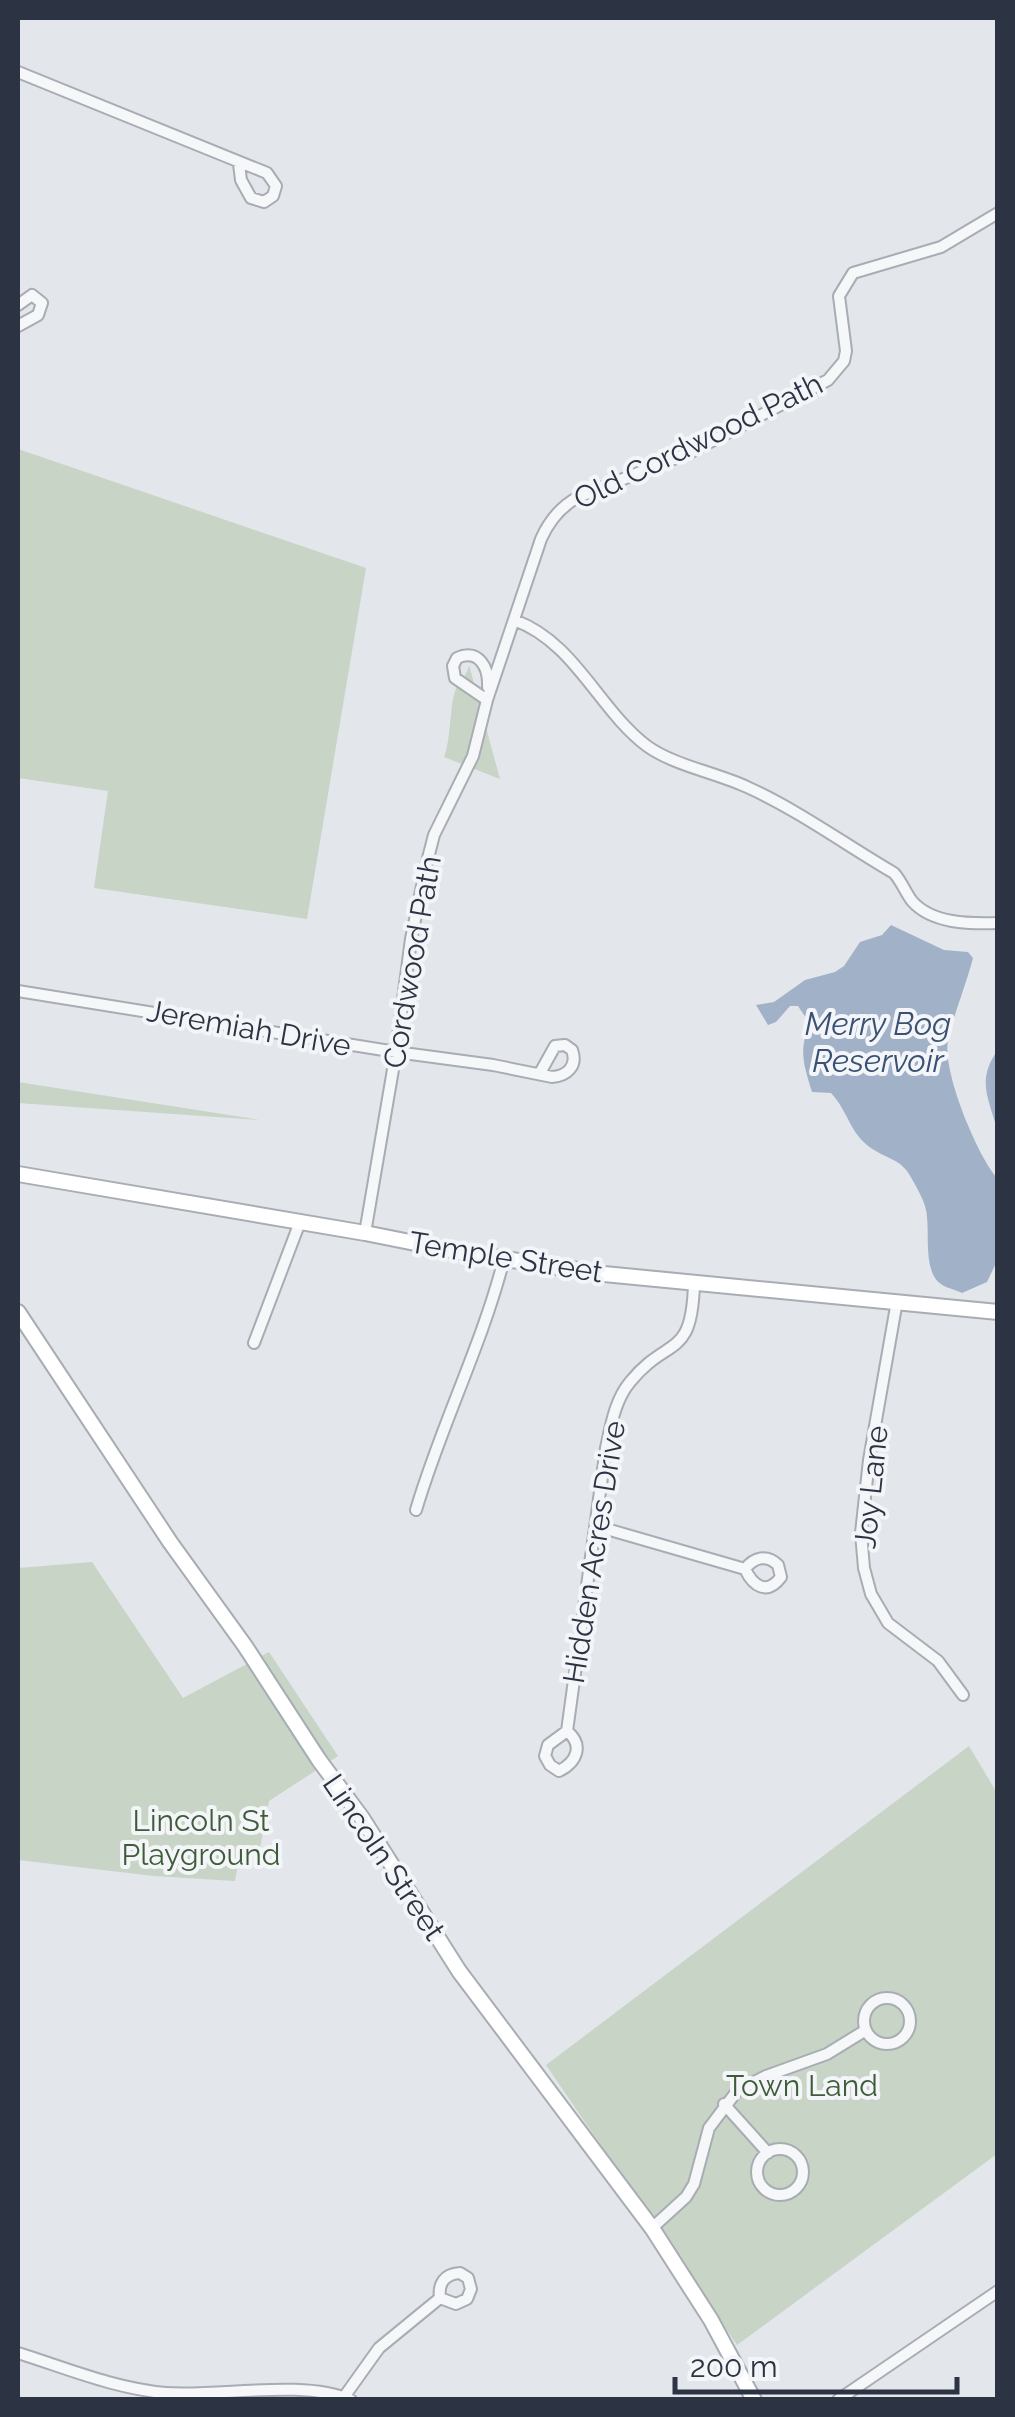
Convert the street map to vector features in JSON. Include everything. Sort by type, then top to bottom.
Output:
[{"type":"main road","name":"Temple Street","points":[[18,1174],[365,1232],[504,1260],[604,1274],[998,1312]]},
{"type":"main road","name":"Lincoln Street","points":[[18,1312],[170,1542],[362,1818],[458,1971],[652,2228],[711,2320],[754,2400]]},
{"type":"street","points":[[18,72],[240,164]]},
{"type":"street","name":"Old Cordwood Path","points":[[487,700],[545,530],[564,507],[578,497],[691,452],[828,380],[844,362],[839,296],[853,273],[941,247],[998,213]]},
{"type":"street","points":[[18,305],[32,295],[42,303],[38,315],[18,326]]},
{"type":"street","points":[[514,620],[538,629],[563,651],[632,733],[651,749],[749,788],[894,873],[911,900],[931,915],[968,924],[998,923]]},
{"type":"street","points":[[471,655],[485,666],[487,700],[455,678],[458,658],[471,655]]},
{"type":"street","name":"Cordwood Path","points":[[365,1232],[411,939],[430,852],[434,835],[473,756],[487,700]]},
{"type":"street","name":"Jeremiah Drive","points":[[18,991],[540,1073]]},
{"type":"street","points":[[254,1343],[300,1222]]},
{"type":"street","points":[[416,1510],[504,1260]]},
{"type":"street","name":"Hidden Acres Drive","points":[[566,1731],[606,1448],[620,1400],[640,1372],[686,1334],[693,1311],[694,1283]]},
{"type":"street","name":"Joy Lane","points":[[896,1301],[868,1460],[861,1533],[864,1568],[871,1594],[888,1623],[938,1661],[962,1695]]},
{"type":"street","points":[[596,1526],[745,1569]]},
{"type":"street","points":[[883,1998],[898,2001],[908,2012],[909,2028],[893,2043],[879,2042],[866,2030],[866,2012],[883,1998]]},
{"type":"street","points":[[652,2228],[676,2208],[694,2184],[709,2128],[724,2104],[750,2083],[808,2063],[866,2030]]},
{"type":"street","points":[[724,2104],[768,2153]]},
{"type":"street","points":[[784,2150],[797,2157],[803,2172],[792,2192],[779,2196],[760,2185],[757,2171],[768,2153],[784,2150]]},
{"type":"street","points":[[838,2400],[998,2291]]},
{"type":"street","points":[[18,2352],[162,2393],[319,2392],[348,2398],[379,2348],[440,2298]]},
{"type":"green space","points":[[18,449],[366,568],[307,919],[94,888],[108,791],[18,778]]},
{"type":"green space","points":[[469,665],[500,779],[444,757],[454,693]]},
{"type":"green space","points":[[18,1082],[260,1120],[18,1103]]},
{"type":"green space","name":"Lincoln St Playground","points":[[92,1562],[183,1698],[269,1652],[338,1756],[269,1801],[259,1853],[239,1858],[235,1881],[18,1860],[18,1568]]},
{"type":"green space","name":"Town Land","points":[[969,1746],[997,1793],[997,2154],[737,2345],[546,2065]]},
{"type":"water","name":"Merry Bog Reservoir","points":[[891,925],[944,950],[968,952],[973,958],[950,1031],[948,1055],[963,1112],[997,1178],[997,1261],[987,1282],[962,1293],[940,1284],[932,1272],[925,1206],[905,1169],[864,1142],[831,1093],[812,1092],[803,1050],[810,1024],[798,1006],[790,1006],[768,1025],[756,1005],[774,1002],[805,980],[835,972],[844,966],[860,942],[882,935]]},
{"type":"water","name":"Merry Bog Reservoir","points":[[997,1051],[997,1129],[986,1080]]}]
